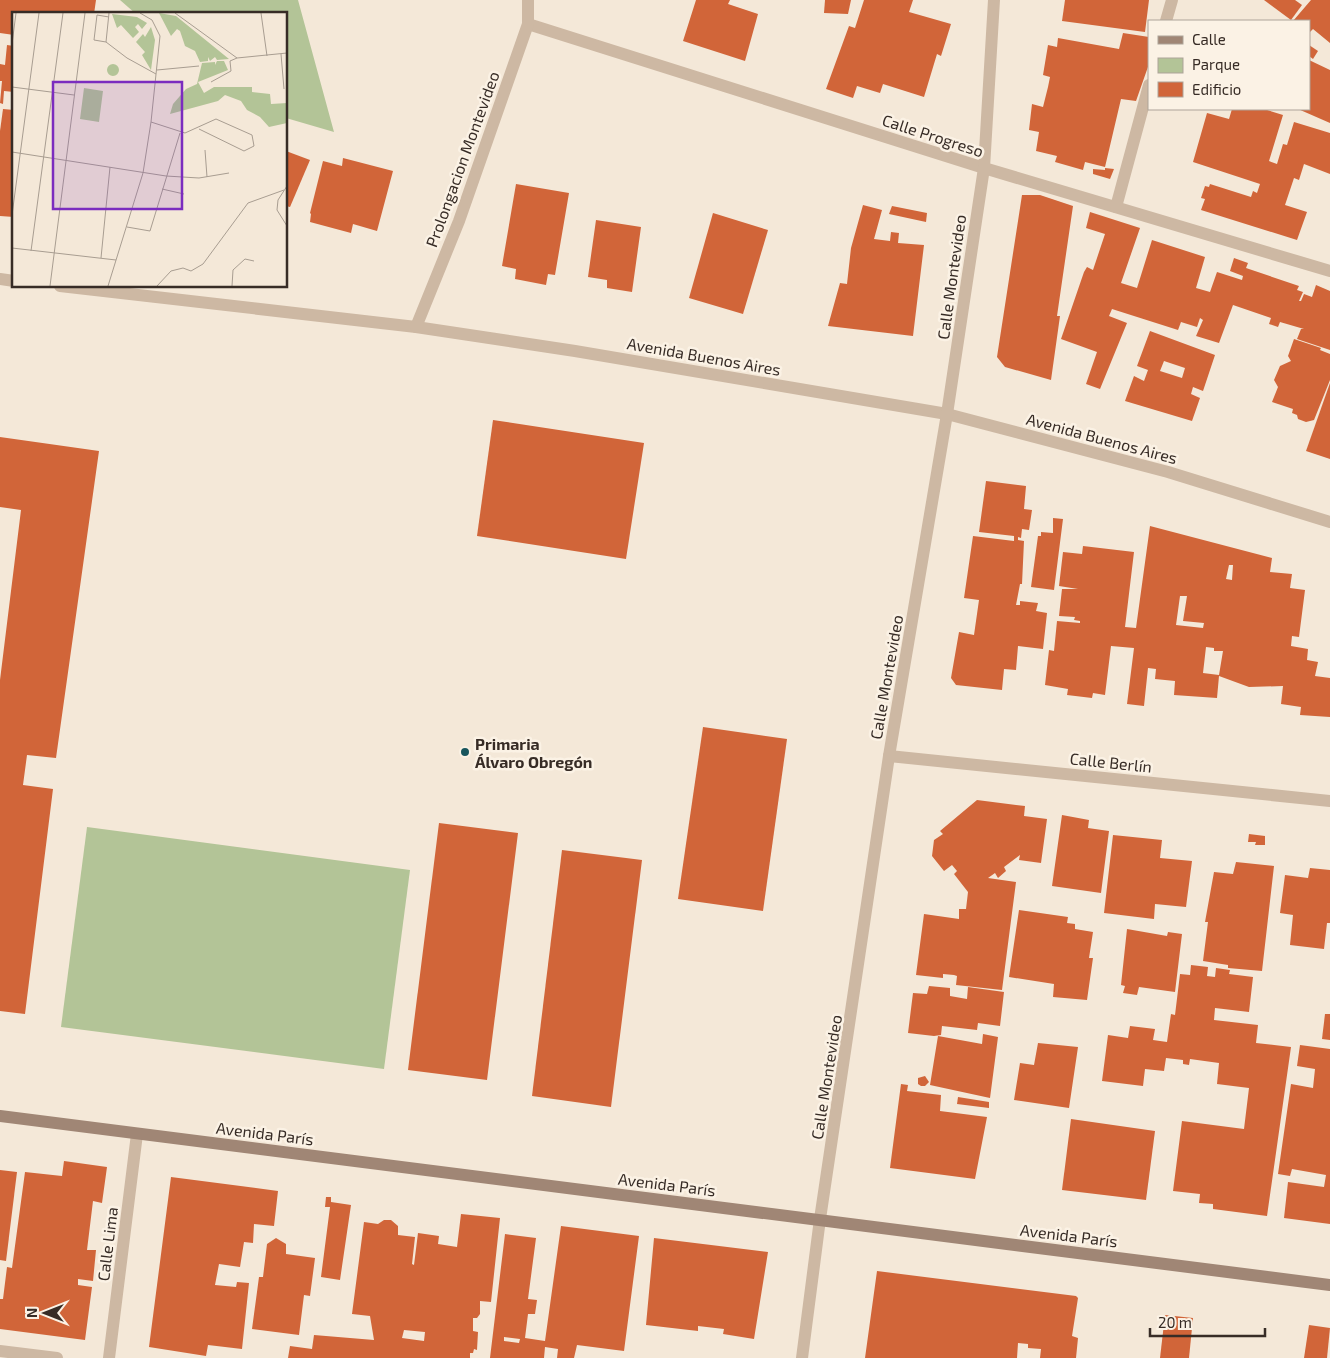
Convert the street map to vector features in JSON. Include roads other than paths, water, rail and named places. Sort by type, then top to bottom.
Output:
[{"type":"main road","name":"Avenida París","points":[[0,1116],[820,1219],[1330,1286]]},
{"type":"street","name":"Prolongacion Montevideo","points":[[416,327],[459,221],[528,24],[528,0]]},
{"type":"street","name":"Calle Montevideo","points":[[802,1358],[820,1219],[889,756],[947,414],[984,168],[994,0]]},
{"type":"street","points":[[1166,20],[1172,0]]},
{"type":"street","name":"Calle Progreso","points":[[528,24],[984,168],[1330,271]]},
{"type":"street","points":[[1116,207],[1148,89]]},
{"type":"street","name":"Avenida Buenos Aires","points":[[77,288],[416,327],[575,351],[947,414],[1168,472],[1330,522]]},
{"type":"street","name":"Calle Berlín","points":[[889,756],[1330,801]]},
{"type":"street","name":"Calle Lima","points":[[109,1358],[137,1134]]},
{"type":"street","points":[[0,1351],[57,1358]]},
{"type":"place","name":"Primaria Álvaro Obregón","points":[[465,752]]}]
